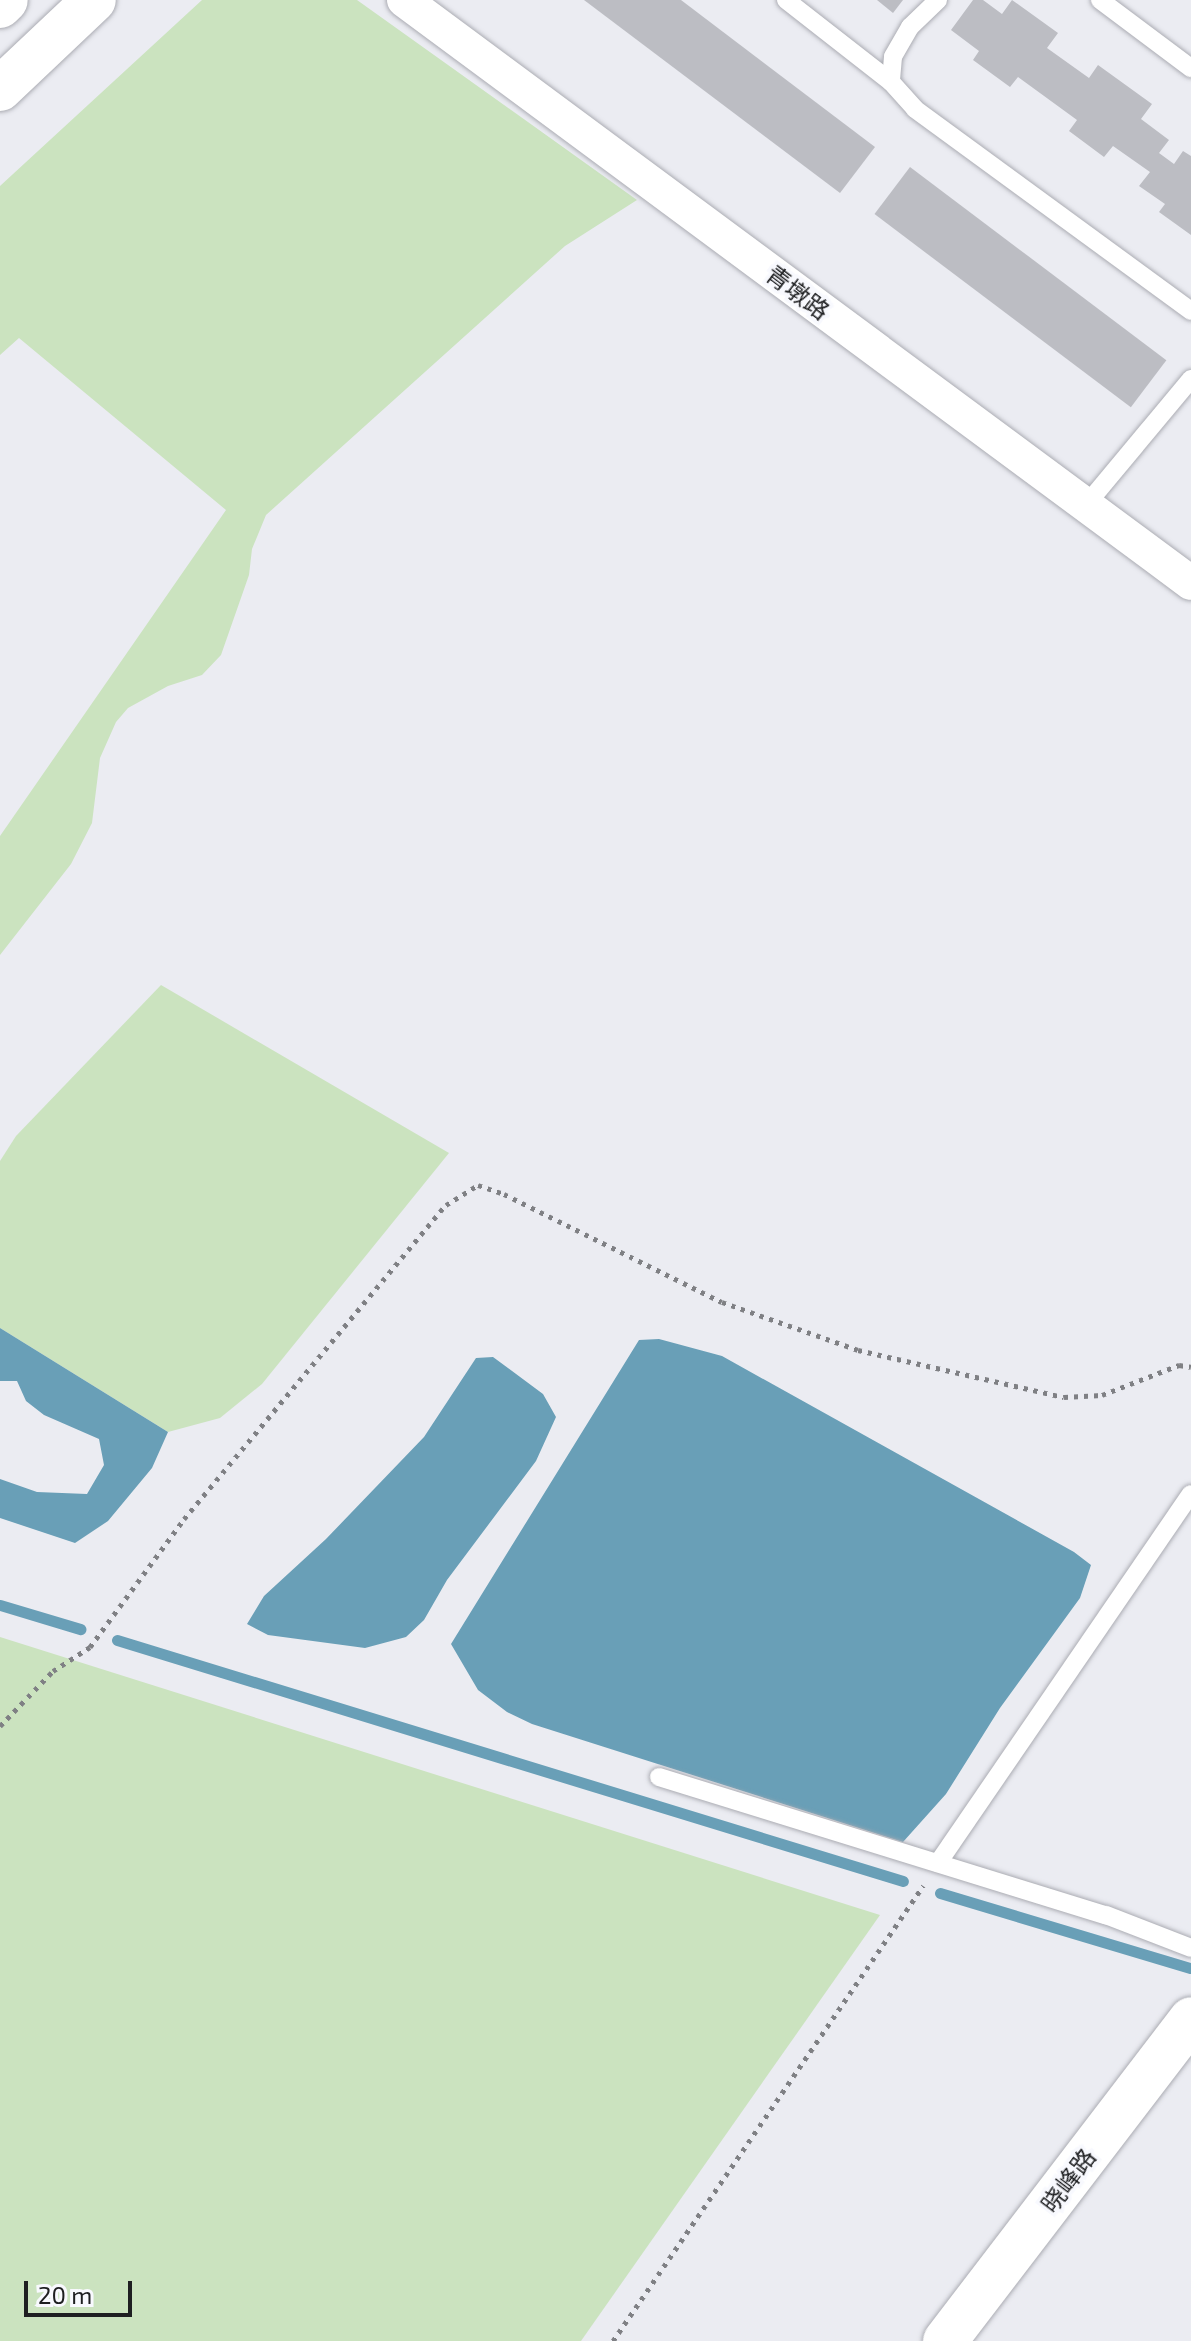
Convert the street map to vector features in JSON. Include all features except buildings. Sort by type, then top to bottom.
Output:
[{"type":"street","points":[[0,6],[6,0]]},
{"type":"street","points":[[0,89],[94,0]]},
{"type":"street","name":"青墩路","points":[[404,0],[1191,583]]},
{"type":"street","name":"晓峰路","points":[[945,2341],[1191,2019]]},
{"type":"lane","points":[[786,0],[891,82],[915,109],[1191,311]]},
{"type":"lane","points":[[891,82],[893,57],[910,27],[938,0]]},
{"type":"lane","points":[[1100,0],[1191,68]]},
{"type":"lane","points":[[1086,505],[1191,379]]},
{"type":"lane","points":[[938,1863],[1191,1494]]},
{"type":"lane","points":[[659,1777],[1106,1915],[1191,1948]]},
{"type":"path","points":[[0,1726],[53,1671],[90,1647],[184,1519],[446,1205],[478,1185],[504,1194],[722,1302],[858,1350],[1064,1397],[1102,1395],[1179,1365],[1191,1367]]},
{"type":"path","points":[[613,2341],[938,1863]]},
{"type":"green space","points":[[202,0],[357,0],[637,200],[565,246],[266,515],[252,549],[249,575],[221,655],[202,675],[168,686],[128,708],[116,722],[100,758],[92,823],[71,864],[0,955],[0,836],[226,510],[19,338],[0,355],[0,186]]},
{"type":"green space","points":[[161,985],[449,1153],[262,1384],[220,1418],[168,1432],[0,1328],[0,1161],[16,1136]]},
{"type":"green space","points":[[0,1637],[880,1915],[581,2341],[0,2341]]},
{"type":"water","points":[[0,1328],[168,1432],[152,1468],[108,1521],[75,1543],[0,1518],[0,1479],[37,1492],[87,1494],[104,1465],[99,1439],[44,1415],[26,1401],[17,1381],[0,1381]]},
{"type":"water","points":[[659,1339],[722,1356],[1074,1552],[1091,1565],[1080,1598],[1000,1708],[946,1794],[903,1842],[532,1724],[507,1712],[478,1690],[451,1644],[639,1340]]},
{"type":"water","points":[[493,1357],[543,1394],[556,1417],[536,1461],[447,1580],[424,1620],[406,1637],[365,1648],[268,1635],[247,1624],[264,1596],[326,1539],[424,1437],[476,1358]]},
{"type":"waterway","points":[[0,1605],[80,1629]]},
{"type":"waterway","points":[[117,1640],[903,1881]]},
{"type":"waterway","points":[[940,1893],[1190,1968]]}]
